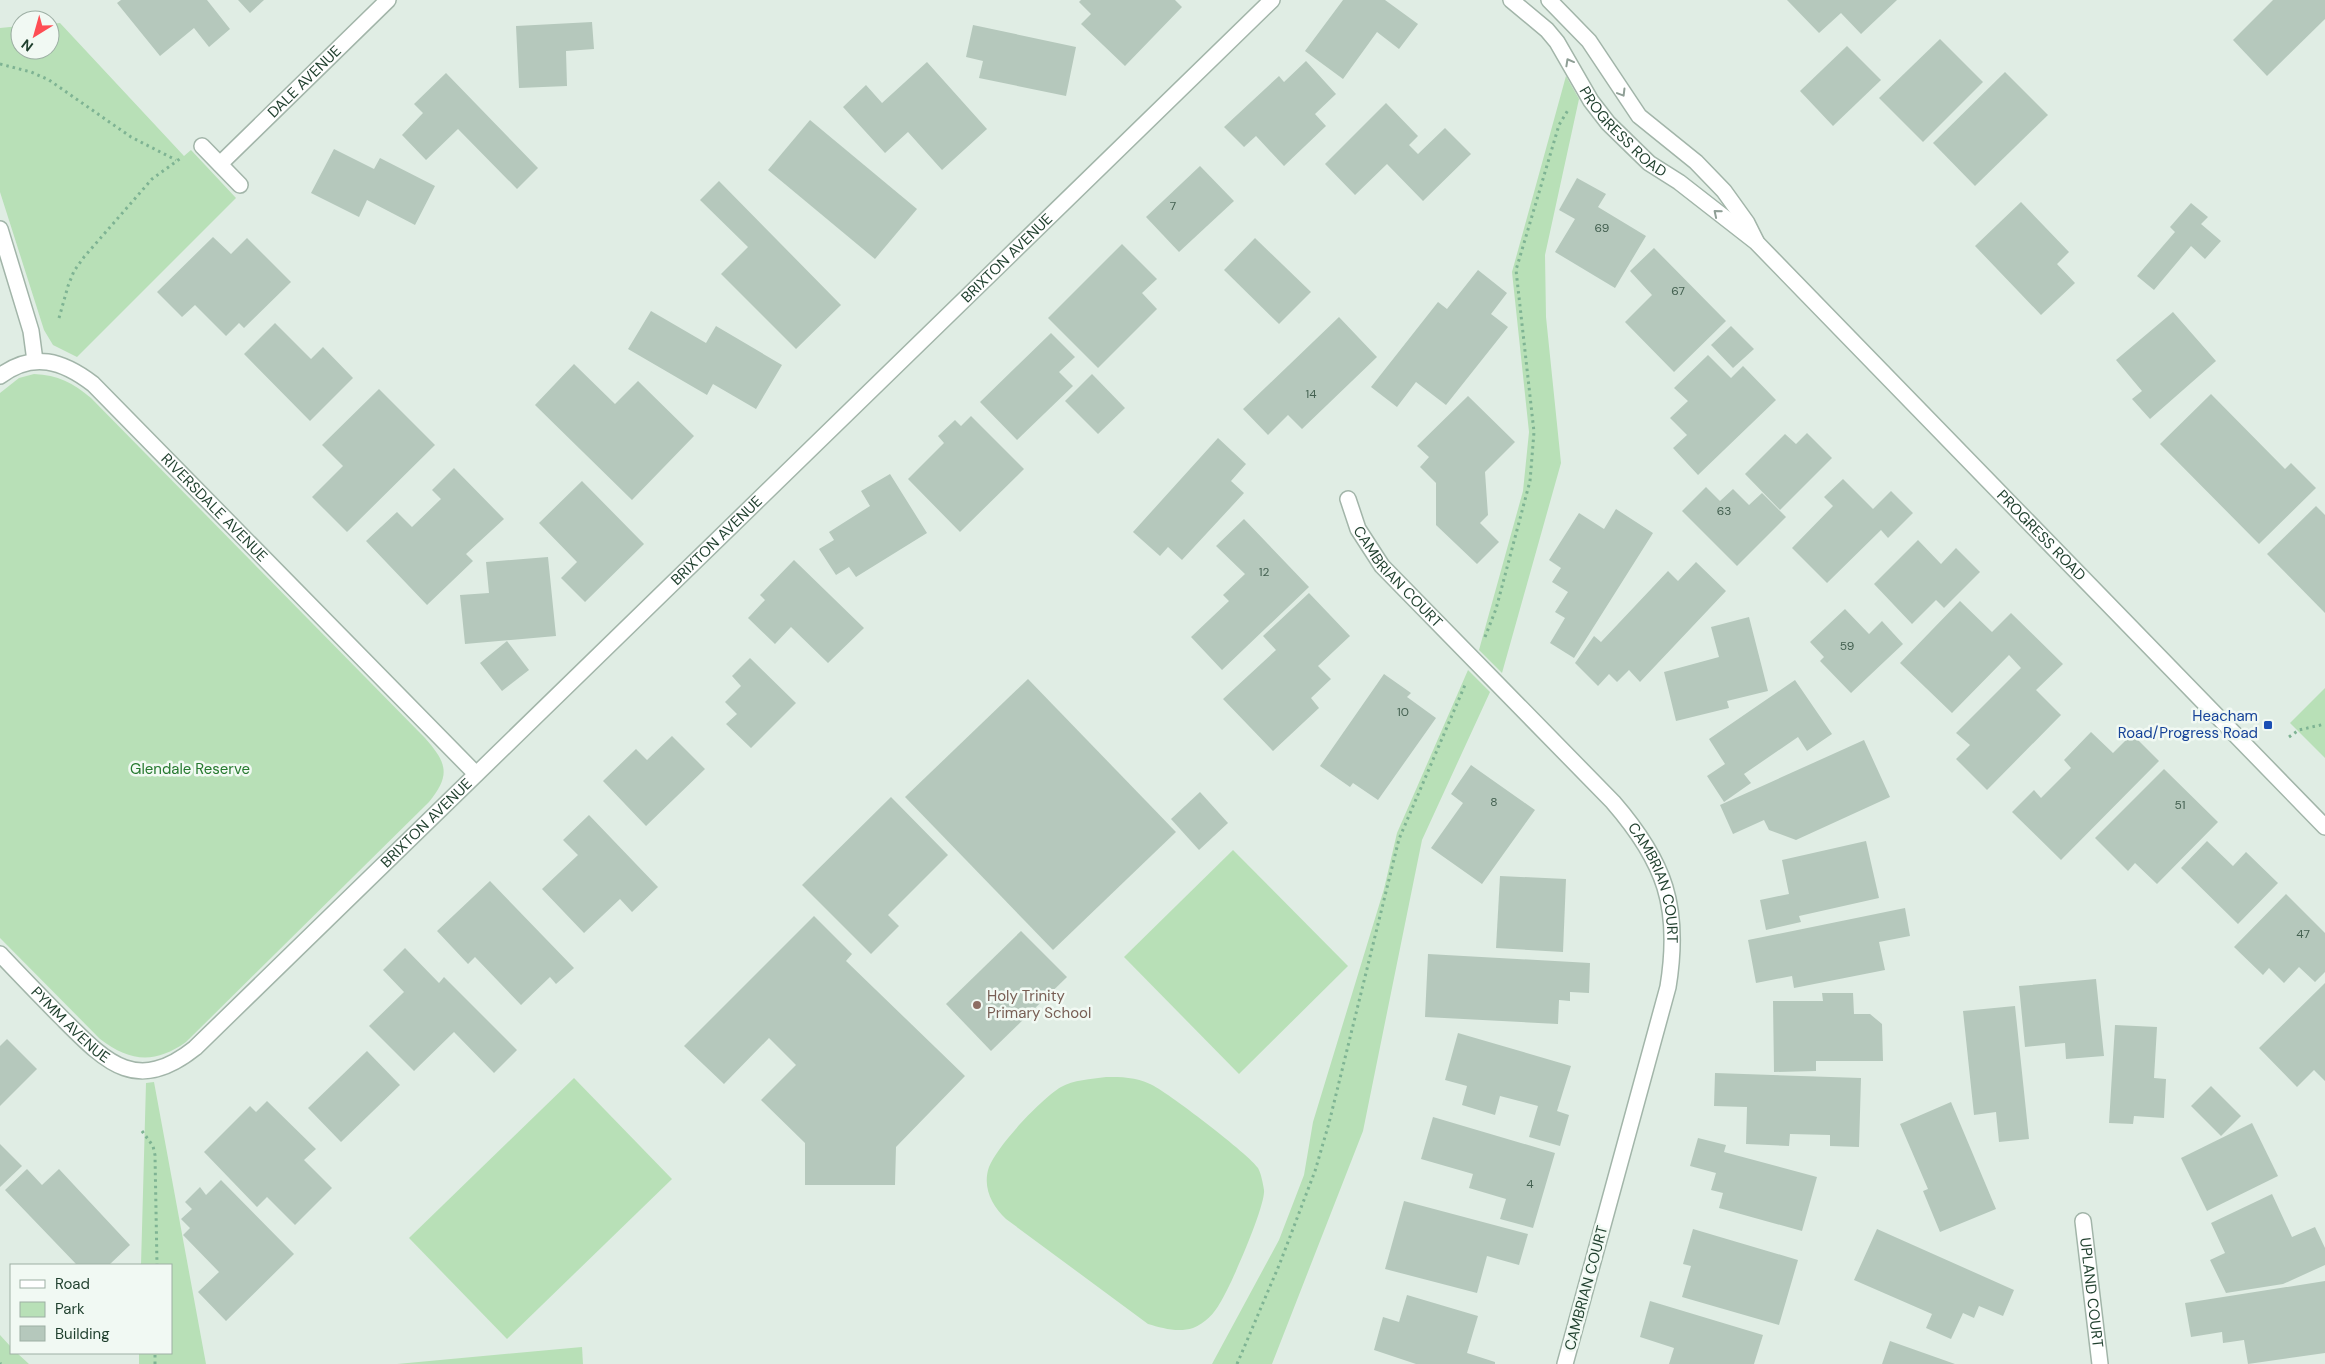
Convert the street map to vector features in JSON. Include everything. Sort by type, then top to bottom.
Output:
[{"type":"street","name":"DALE AVENUE","points":[[220,164],[388,0]]},
{"type":"street","name":"BRIXTON AVENUE","points":[[155,1071],[180,1060],[195,1048],[1272,0]]},
{"type":"street","name":"PROGRESS ROAD","points":[[1511,0],[1547,30],[1558,42],[1589,97],[1608,123],[1649,163],[1686,188],[1756,242],[1854,345],[2325,827]]},
{"type":"street","name":"PROGRESS ROAD","points":[[1550,0],[1589,40],[1639,116],[1696,162],[1724,191],[1747,223],[1756,242]]},
{"type":"street","points":[[202,146],[240,185]]},
{"type":"street","points":[[0,229],[31,331],[35,361],[22,362],[0,376]]},
{"type":"street","name":"RIVERSDALE AVENUE","points":[[35,361],[71,369],[93,384],[476,774]]},
{"type":"street","name":"CAMBRIAN COURT","points":[[1348,499],[1358,529],[1374,556],[1613,802],[1636,829],[1652,854],[1670,905],[1673,953],[1668,987],[1565,1364]]},
{"type":"street","name":"PYMM AVENUE","points":[[0,954],[100,1056],[126,1068],[155,1071]]},
{"type":"street","name":"UPLAND COURT","points":[[2083,1221],[2100,1364]]},
{"type":"path","points":[[0,64],[31,72],[49,80],[131,137],[176,160]]},
{"type":"path","points":[[1237,1364],[1287,1246],[1315,1171],[1330,1123],[1399,839],[1496,608],[1530,481],[1534,432],[1516,270],[1561,118],[1568,110],[1589,97]]},
{"type":"path","points":[[59,318],[74,271],[84,257],[152,179],[176,160],[202,146]]},
{"type":"path","points":[[2288,737],[2299,730],[2325,724]]},
{"type":"path","points":[[142,1131],[153,1146],[155,1155],[157,1264]]},
{"type":"green space","points":[[60,23],[184,156],[191,150],[236,198],[77,357],[53,345],[44,330],[0,192],[0,28],[10,27],[10,60],[60,60]]},
{"type":"green space","points":[[1566,76],[1579,99],[1545,255],[1546,317],[1561,463],[1502,673],[1479,650],[1523,491],[1529,432],[1512,272]]},
{"type":"green space","name":"Glendale Reserve","points":[[34,374],[58,378],[78,388],[91,398],[425,738],[438,755],[444,769],[441,784],[429,802],[186,1042],[164,1054],[153,1057],[132,1056],[111,1047],[100,1039],[0,938],[0,393],[19,378]]},
{"type":"green space","points":[[1468,670],[1490,692],[1422,840],[1363,1131],[1272,1364],[1212,1364],[1279,1240],[1304,1175],[1313,1122],[1384,889],[1397,833]]},
{"type":"green space","points":[[2325,688],[2325,758],[2290,723]]},
{"type":"green space","points":[[1233,850],[1348,966],[1239,1074],[1124,957]]},
{"type":"green space","points":[[1106,1077],[1134,1079],[1159,1089],[1225,1138],[1252,1161],[1260,1173],[1264,1190],[1263,1199],[1239,1265],[1215,1311],[1209,1318],[1193,1328],[1176,1330],[1148,1324],[1006,1219],[996,1208],[990,1196],[987,1182],[989,1167],[1001,1147],[1032,1112],[1061,1087],[1082,1080]]},
{"type":"green space","points":[[574,1078],[672,1179],[507,1339],[409,1238]]},
{"type":"green space","points":[[154,1082],[206,1364],[139,1364],[139,1354],[172,1354],[172,1264],[141,1264],[146,1083]]},
{"type":"green space","points":[[0,1335],[10,1346],[10,1354],[18,1354],[29,1364],[0,1364]]},
{"type":"green space","points":[[582,1347],[583,1364],[397,1364]]},
{"type":"building","points":[[121,0],[207,0],[230,29],[209,47],[194,28],[160,56],[117,3]]},
{"type":"building","points":[[238,0],[264,0],[250,13]]},
{"type":"building","points":[[1081,0],[1175,0],[1182,7],[1125,66],[1081,24],[1091,14],[1079,2]]},
{"type":"building","points":[[1343,0],[1385,0],[1418,24],[1399,49],[1377,32],[1343,79],[1305,51]]},
{"type":"building","points":[[1787,0],[1897,0],[1861,34],[1841,13],[1819,33]]},
{"type":"building","points":[[2273,0],[2325,0],[2325,19],[2267,76],[2233,40]]},
{"type":"building","points":[[592,22],[594,49],[566,51],[567,86],[519,88],[516,26]]},
{"type":"building","points":[[973,25],[1076,47],[1066,96],[979,78],[983,61],[966,57]]},
{"type":"building","points":[[1940,39],[1983,82],[1923,142],[1879,98]]},
{"type":"building","points":[[1847,46],[1881,80],[1833,126],[1800,91]]},
{"type":"building","points":[[1306,61],[1336,94],[1315,114],[1326,126],[1284,166],[1256,136],[1244,147],[1224,127],[1279,76],[1284,82]]},
{"type":"building","points":[[927,62],[987,129],[942,170],[908,132],[885,153],[843,107],[866,85],[882,103]]},
{"type":"building","points":[[2005,72],[2048,115],[1975,186],[1933,143]]},
{"type":"building","points":[[446,73],[538,168],[517,189],[458,129],[426,160],[402,135],[423,113],[414,104]]},
{"type":"building","points":[[1386,103],[1418,136],[1409,145],[1418,154],[1445,128],[1471,154],[1423,201],[1387,164],[1355,195],[1325,164]]},
{"type":"building","points":[[810,120],[917,209],[875,259],[768,170]]},
{"type":"building","points":[[334,149],[374,169],[380,158],[435,186],[415,225],[367,200],[359,217],[311,193]]},
{"type":"building","points":[[1200,166],[1234,201],[1179,252],[1146,217]]},
{"type":"building","points":[[1577,178],[1606,194],[1598,207],[1646,236],[1615,288],[1555,252],[1575,219],[1559,210]]},
{"type":"building","points":[[719,181],[841,305],[796,349],[721,274],[748,247],[700,200]]},
{"type":"building","points":[[2021,202],[2069,252],[2057,264],[2075,283],[2041,315],[1975,246]]},
{"type":"building","points":[[2191,203],[2208,217],[2201,224],[2221,241],[2205,259],[2191,246],[2154,290],[2137,276],[2175,232],[2170,227]]},
{"type":"building","points":[[213,237],[231,254],[247,238],[291,282],[244,328],[239,323],[226,336],[195,305],[182,317],[157,292]]},
{"type":"building","points":[[1255,238],[1311,292],[1279,324],[1224,270]]},
{"type":"building","points":[[1122,244],[1157,279],[1142,293],[1157,309],[1098,368],[1048,318]]},
{"type":"building","points":[[1654,248],[1726,321],[1674,372],[1625,322],[1652,295],[1630,271]]},
{"type":"building","points":[[1478,270],[1507,293],[1491,314],[1508,327],[1446,405],[1416,382],[1397,407],[1371,387],[1438,302],[1447,309]]},
{"type":"building","points":[[651,311],[706,343],[716,326],[782,365],[756,409],[713,384],[707,395],[628,349]]},
{"type":"building","points":[[2173,312],[2216,361],[2150,419],[2132,399],[2142,391],[2116,360]]},
{"type":"building","points":[[1339,317],[1377,357],[1302,429],[1288,415],[1268,435],[1243,409]]},
{"type":"building","points":[[275,323],[311,359],[323,347],[353,378],[310,421],[244,354]]},
{"type":"building","points":[[1731,326],[1754,349],[1733,368],[1711,345]]},
{"type":"building","points":[[1051,333],[1075,357],[1059,372],[1073,386],[1017,440],[980,402]]},
{"type":"building","points":[[1708,355],[1731,378],[1743,366],[1776,400],[1698,475],[1673,448],[1687,435],[1670,418],[1688,401],[1674,388]]},
{"type":"building","points":[[574,364],[615,404],[638,381],[694,436],[632,500],[535,405]]},
{"type":"building","points":[[1092,374],[1125,408],[1098,434],[1065,401]]},
{"type":"building","points":[[379,389],[435,445],[347,532],[312,497],[343,466],[322,445]]},
{"type":"building","points":[[2211,394],[2285,469],[2291,463],[2316,488],[2259,544],[2160,444]]},
{"type":"building","points":[[1468,396],[1515,442],[1485,472],[1488,515],[1480,523],[1499,542],[1477,564],[1436,525],[1436,483],[1420,467],[1429,457],[1417,446]]},
{"type":"building","points":[[971,416],[1024,469],[960,532],[908,479],[944,443],[938,436],[955,420],[961,426]]},
{"type":"building","points":[[1807,433],[1832,458],[1780,510],[1745,474],[1785,434],[1796,444]]},
{"type":"building","points":[[1218,438],[1246,464],[1231,481],[1244,493],[1182,560],[1168,547],[1160,556],[1133,532]]},
{"type":"building","points":[[454,468],[504,519],[466,554],[473,561],[427,605],[366,541],[397,512],[412,527],[441,499],[432,490]]},
{"type":"building","points":[[890,474],[927,533],[856,577],[849,567],[836,575],[819,549],[834,540],[829,532],[870,506],[861,491]]},
{"type":"building","points":[[1843,479],[1873,509],[1891,491],[1913,513],[1888,538],[1881,530],[1827,583],[1792,548],[1833,506],[1824,497]]},
{"type":"building","points":[[582,481],[644,544],[585,602],[561,578],[577,562],[539,523]]},
{"type":"building","points":[[1706,487],[1720,501],[1733,489],[1749,505],[1762,493],[1786,517],[1737,566],[1682,511]]},
{"type":"building","points":[[2316,506],[2325,515],[2325,613],[2267,554]]},
{"type":"building","points":[[1616,509],[1653,533],[1574,658],[1550,643],[1565,618],[1555,612],[1568,592],[1552,582],[1561,568],[1549,560],[1579,513],[1604,529]]},
{"type":"building","points":[[1244,519],[1309,587],[1222,670],[1191,637],[1229,601],[1223,595],[1245,574],[1216,546]]},
{"type":"building","points":[[1918,540],[1941,564],[1956,548],[1980,572],[1944,608],[1936,600],[1912,624],[1874,584]]},
{"type":"building","points":[[548,557],[556,636],[465,644],[460,595],[489,593],[486,562]]},
{"type":"building","points":[[794,560],[864,628],[828,663],[791,627],[775,644],[748,618],[765,600],[760,595]]},
{"type":"building","points":[[1696,562],[1726,591],[1640,682],[1629,670],[1617,682],[1609,674],[1598,686],[1575,663],[1594,636],[1601,642],[1668,571],[1678,581]]},
{"type":"building","points":[[1309,593],[1350,636],[1318,666],[1331,679],[1311,698],[1319,708],[1273,751],[1223,699],[1276,650],[1263,636]]},
{"type":"building","points":[[1960,601],[1992,632],[2011,613],[2063,664],[2036,690],[2061,715],[1987,790],[1956,759],[1970,745],[1956,733],[2021,668],[2009,655],[1952,713],[1900,663]]},
{"type":"building","points":[[1845,609],[1869,634],[1882,621],[1903,644],[1851,693],[1820,661],[1824,657],[1810,642]]},
{"type":"building","points":[[1749,617],[1768,691],[1727,701],[1729,708],[1676,721],[1664,672],[1719,657],[1711,627]]},
{"type":"building","points":[[507,641],[529,670],[502,691],[480,663]]},
{"type":"building","points":[[750,658],[796,703],[751,748],[726,724],[737,714],[725,702],[741,686],[732,676]]},
{"type":"building","points":[[1384,674],[1411,693],[1407,697],[1436,718],[1378,800],[1353,783],[1350,787],[1320,766]]},
{"type":"building","points":[[1028,679],[1176,832],[1053,950],[905,797]]},
{"type":"building","points":[[1795,680],[1832,734],[1807,751],[1798,737],[1744,774],[1751,783],[1724,802],[1707,776],[1725,764],[1709,739]]},
{"type":"building","points":[[2091,732],[2113,753],[2132,734],[2159,761],[2061,860],[2012,812],[2034,790],[2041,798],[2071,768],[2064,760]]},
{"type":"building","points":[[672,736],[705,769],[646,826],[603,781],[636,749],[647,760]]},
{"type":"building","points":[[1864,740],[1890,797],[1796,840],[1769,830],[1764,820],[1733,834],[1720,805]]},
{"type":"building","points":[[1471,765],[1535,810],[1482,884],[1431,848],[1463,803],[1451,794]]},
{"type":"building","points":[[2164,769],[2218,822],[2157,884],[2135,863],[2128,871],[2095,838]]},
{"type":"building","points":[[1200,792],[1228,823],[1199,850],[1171,819]]},
{"type":"building","points":[[891,797],[948,855],[888,915],[899,926],[871,954],[802,885]]},
{"type":"building","points":[[589,815],[658,887],[632,912],[620,899],[584,933],[542,889],[578,855],[563,840]]},
{"type":"building","points":[[1866,841],[1879,898],[1799,916],[1801,922],[1766,930],[1760,900],[1789,894],[1782,860]]},
{"type":"building","points":[[2207,841],[2233,866],[2246,852],[2278,883],[2238,924],[2181,868]]},
{"type":"building","points":[[1500,876],[1566,879],[1563,952],[1496,948]]},
{"type":"building","points":[[490,881],[574,968],[556,984],[550,977],[521,1005],[475,957],[468,964],[437,931]]},
{"type":"building","points":[[2286,894],[2325,933],[2325,972],[2315,982],[2299,967],[2284,983],[2269,968],[2263,975],[2234,947]]},
{"type":"building","points":[[1905,908],[1910,936],[1879,942],[1885,970],[1794,988],[1792,976],[1756,983],[1748,940]]},
{"type":"building","points":[[814,916],[852,954],[846,961],[965,1076],[896,1147],[895,1185],[805,1185],[805,1143],[761,1100],[796,1065],[769,1038],[724,1084],[684,1046]]},
{"type":"building","points":[[1021,931],[1067,977],[991,1051],[946,1004]]},
{"type":"building","points":[[405,948],[439,983],[444,977],[517,1050],[494,1073],[454,1032],[414,1071],[369,1026],[404,992],[383,970]]},
{"type":"building","points":[[1428,954],[1590,963],[1589,993],[1570,992],[1570,1001],[1559,1000],[1558,1024],[1425,1017]]},
{"type":"building","points":[[2096,979],[2104,1056],[2066,1059],[2065,1043],[2025,1047],[2019,986]]},
{"type":"building","points":[[2325,983],[2325,1081],[2314,1070],[2297,1087],[2259,1048]]},
{"type":"building","points":[[1822,993],[1853,993],[1854,1014],[1870,1014],[1882,1024],[1883,1061],[1816,1061],[1816,1071],[1774,1072],[1773,1001],[1823,1001]]},
{"type":"building","points":[[2015,1006],[2029,1139],[1999,1142],[1996,1112],[1974,1115],[1963,1011]]},
{"type":"building","points":[[2115,1025],[2157,1027],[2154,1078],[2166,1079],[2164,1118],[2134,1116],[2133,1124],[2109,1123]]},
{"type":"building","points":[[1458,1033],[1571,1066],[1557,1111],[1569,1115],[1560,1146],[1529,1137],[1538,1106],[1500,1096],[1495,1115],[1462,1105],[1467,1086],[1445,1080]]},
{"type":"building","points":[[7,1039],[37,1069],[0,1106],[0,1046]]},
{"type":"building","points":[[367,1051],[400,1085],[341,1142],[308,1108]]},
{"type":"building","points":[[1715,1073],[1861,1078],[1859,1147],[1830,1146],[1830,1135],[1790,1134],[1789,1146],[1746,1144],[1747,1107],[1714,1106]]},
{"type":"building","points":[[2211,1086],[2241,1116],[2221,1136],[2191,1106]]},
{"type":"building","points":[[267,1101],[316,1149],[304,1160],[332,1188],[295,1225],[267,1197],[257,1207],[204,1152],[250,1106],[256,1112]]},
{"type":"building","points":[[1951,1102],[1996,1209],[1940,1232],[1923,1191],[1928,1189],[1900,1124]]},
{"type":"building","points":[[1433,1117],[1555,1153],[1533,1228],[1500,1219],[1506,1199],[1469,1188],[1473,1174],[1421,1159]]},
{"type":"building","points":[[2252,1123],[2278,1176],[2207,1211],[2181,1158]]},
{"type":"building","points":[[1698,1138],[1726,1145],[1724,1152],[1817,1177],[1802,1231],[1719,1208],[1723,1193],[1711,1190],[1716,1173],[1690,1166]]},
{"type":"building","points":[[0,1144],[22,1166],[0,1187]]},
{"type":"building","points":[[27,1169],[42,1185],[59,1169],[130,1245],[110,1264],[76,1264],[5,1190]]},
{"type":"building","points":[[221,1180],[294,1254],[226,1321],[198,1292],[219,1272],[183,1235],[190,1228],[181,1219],[192,1209],[185,1202],[200,1187],[206,1195]]},
{"type":"building","points":[[2272,1194],[2292,1237],[2315,1227],[2325,1248],[2325,1265],[2283,1284],[2226,1293],[2210,1260],[2225,1253],[2211,1223]]},
{"type":"building","points":[[1404,1201],[1528,1234],[1519,1265],[1487,1256],[1477,1293],[1385,1269]]},
{"type":"building","points":[[1693,1229],[1798,1260],[1779,1325],[1682,1297],[1691,1266],[1683,1264]]},
{"type":"building","points":[[1877,1229],[2014,1290],[2003,1316],[1979,1306],[1974,1318],[1963,1313],[1951,1339],[1926,1328],[1932,1314],[1854,1280]]},
{"type":"building","points":[[2325,1281],[2325,1353],[2248,1364],[2244,1340],[2223,1343],[2222,1332],[2191,1337],[2185,1303]]},
{"type":"building","points":[[1407,1295],[1478,1316],[1467,1353],[1495,1362],[1495,1364],[1416,1364],[1374,1350],[1383,1317],[1399,1322]]},
{"type":"building","points":[[1650,1301],[1763,1335],[1754,1364],[1669,1364],[1674,1348],[1640,1337]]},
{"type":"building","points":[[1890,1341],[1955,1364],[1882,1364]]},
{"type":"place","name":"Heacham Road/Progress Road","points":[[2268,725]]},
{"type":"place","name":"Holy Trinity Primary School","points":[[977,1005]]}]
